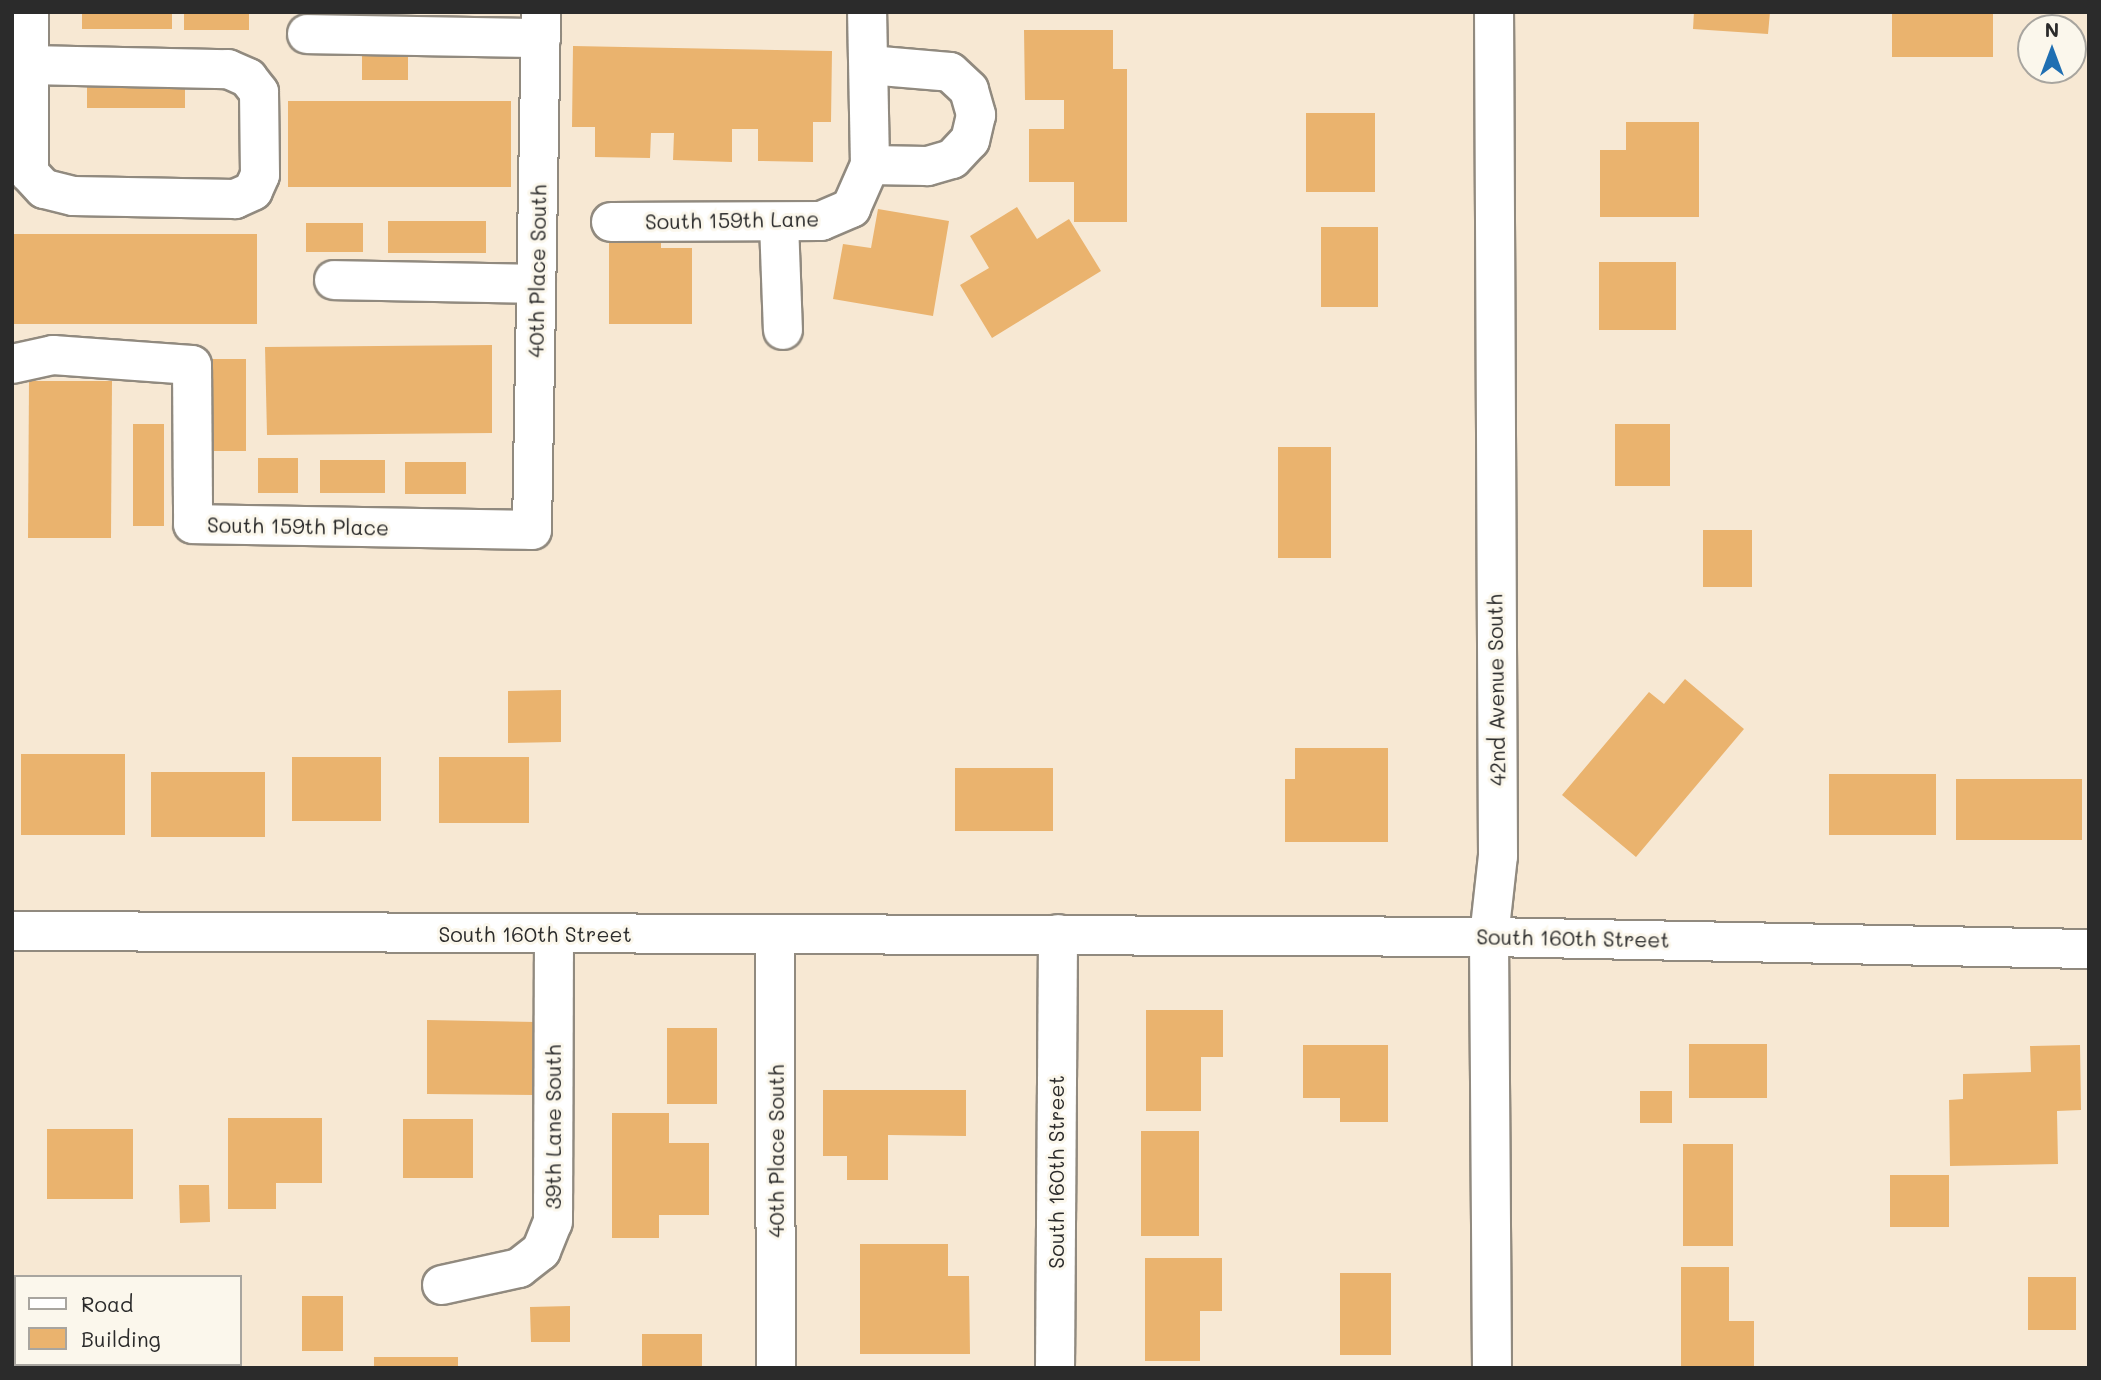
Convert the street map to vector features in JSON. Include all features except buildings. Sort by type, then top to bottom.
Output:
[{"type":"street","points":[[29,12],[29,65],[29,173],[44,189],[72,196],[235,199],[253,191],[260,175],[258,92],[248,78],[229,69],[29,65]]},
{"type":"street","points":[[867,12],[870,165],[927,166],[952,159],[970,140],[976,115],[969,90],[950,72],[869,65]]},
{"type":"street","name":"42nd Avenue South","points":[[1492,1368],[1489,937],[1498,856],[1493,12]]},
{"type":"street","points":[[307,34],[541,25]]},
{"type":"street","name":"40th Place South","points":[[532,530],[541,25]]},
{"type":"street","name":"South 159th Lane","points":[[611,222],[821,221],[850,208],[870,165]]},
{"type":"street","points":[[779,223],[783,330]]},
{"type":"street","points":[[334,280],[536,284]]},
{"type":"street","name":"South 159th Place","points":[[12,364],[53,355],[192,365],[193,524],[532,530]]},
{"type":"street","name":"South 160th Street","points":[[12,931],[1489,937],[2089,949]]},
{"type":"street","name":"40th Place South","points":[[775,934],[776,1368]]},
{"type":"street","name":"South 160th Street","points":[[1055,1368],[1058,934]]},
{"type":"street","name":"39th Lane South","points":[[442,1285],[519,1268],[541,1251],[553,1223],[554,935]]}]
